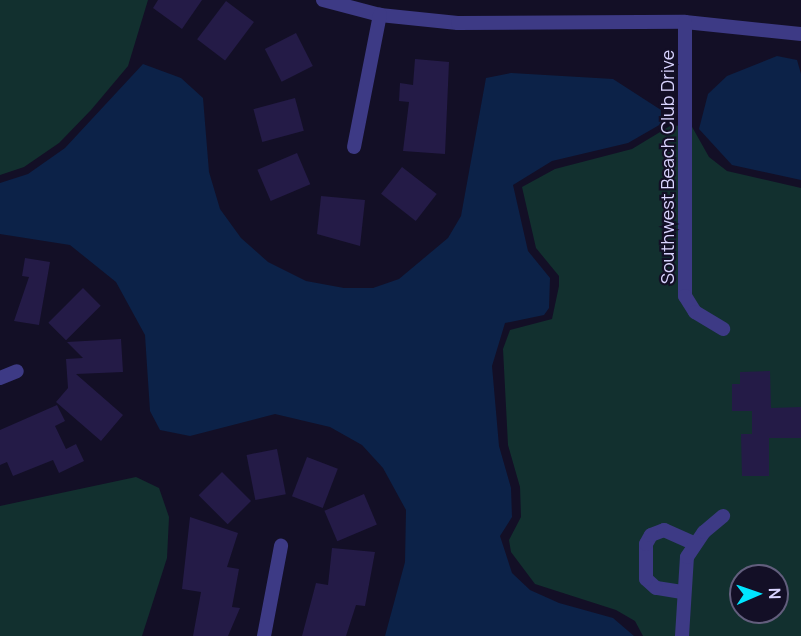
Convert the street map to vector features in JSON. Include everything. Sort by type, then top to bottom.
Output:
[{"type":"street","points":[[323,0],[380,15],[458,23],[685,22],[801,34]]},
{"type":"street","points":[[354,147],[380,15]]},
{"type":"street","name":"Southwest Beach Club Drive","points":[[685,22],[686,296],[695,312],[723,328]]},
{"type":"street","points":[[0,378],[18,371]]},
{"type":"street","points":[[682,636],[682,592],[693,543],[723,516]]},
{"type":"street","points":[[682,592],[656,588],[646,579],[646,543],[664,530],[693,543]]},
{"type":"street","points":[[264,636],[281,546]]},
{"type":"green space","points":[[0,0],[148,0],[128,66],[91,110],[59,143],[24,167],[0,175]]},
{"type":"green space","points":[[691,125],[709,157],[727,171],[801,188],[801,636],[643,636],[635,621],[616,610],[535,584],[511,552],[509,540],[521,517],[520,487],[508,445],[503,349],[510,330],[552,319],[559,286],[559,276],[536,248],[522,187],[555,169],[632,149],[670,126]]},
{"type":"green space","points":[[136,477],[159,488],[169,517],[167,558],[142,636],[0,636],[0,506]]},
{"type":"water","points":[[777,56],[797,60],[801,74],[801,180],[732,165],[699,129],[708,94],[727,76]]},
{"type":"water","points":[[143,64],[181,78],[203,98],[209,172],[220,209],[241,238],[268,262],[306,281],[344,288],[373,288],[399,279],[448,238],[461,216],[486,78],[511,73],[613,79],[661,110],[661,124],[628,143],[552,161],[513,185],[528,251],[550,278],[549,308],[544,315],[505,323],[492,366],[499,446],[511,488],[512,517],[500,536],[512,573],[530,590],[559,603],[613,618],[634,636],[385,636],[405,562],[406,510],[383,468],[362,445],[330,427],[275,414],[190,436],[160,430],[150,411],[145,335],[116,282],[70,245],[0,234],[0,183],[28,174],[65,148]]},
{"type":"building","points":[[158,0],[202,0],[182,29],[153,8]]},
{"type":"building","points":[[226,1],[254,22],[225,60],[197,39]]},
{"type":"building","points":[[296,33],[313,66],[282,82],[265,49]]},
{"type":"building","points":[[415,59],[449,62],[445,154],[403,151],[409,102],[399,101],[400,83],[413,85]]},
{"type":"building","points":[[295,98],[304,131],[262,142],[253,109]]},
{"type":"building","points":[[297,153],[310,184],[271,201],[257,170]]},
{"type":"building","points":[[402,167],[437,194],[416,221],[381,194]]},
{"type":"building","points":[[321,196],[365,200],[360,246],[317,234]]},
{"type":"building","points":[[25,258],[50,262],[39,325],[14,321],[29,277],[22,276]]},
{"type":"building","points":[[83,288],[101,306],[66,340],[48,323]]},
{"type":"building","points":[[121,339],[123,372],[76,374],[123,415],[101,441],[56,402],[68,388],[66,359],[83,358],[67,342]]},
{"type":"building","points":[[770,371],[771,408],[801,407],[801,438],[769,438],[769,476],[742,476],[741,434],[752,434],[752,411],[732,411],[732,384],[740,384],[740,372]]},
{"type":"building","points":[[57,405],[65,421],[55,426],[66,449],[76,444],[84,461],[59,473],[53,460],[13,476],[7,462],[0,465],[0,430]]},
{"type":"building","points":[[277,449],[286,494],[255,500],[247,455]]},
{"type":"building","points":[[307,457],[338,469],[323,508],[292,496]]},
{"type":"building","points":[[222,472],[251,501],[228,524],[199,495]]},
{"type":"building","points":[[364,494],[377,524],[337,541],[324,511]]},
{"type":"building","points":[[190,517],[238,533],[227,567],[239,569],[232,607],[240,608],[228,636],[193,636],[201,592],[182,589]]},
{"type":"building","points":[[332,548],[375,552],[365,606],[356,605],[346,636],[302,636],[316,583],[328,585]]}]
